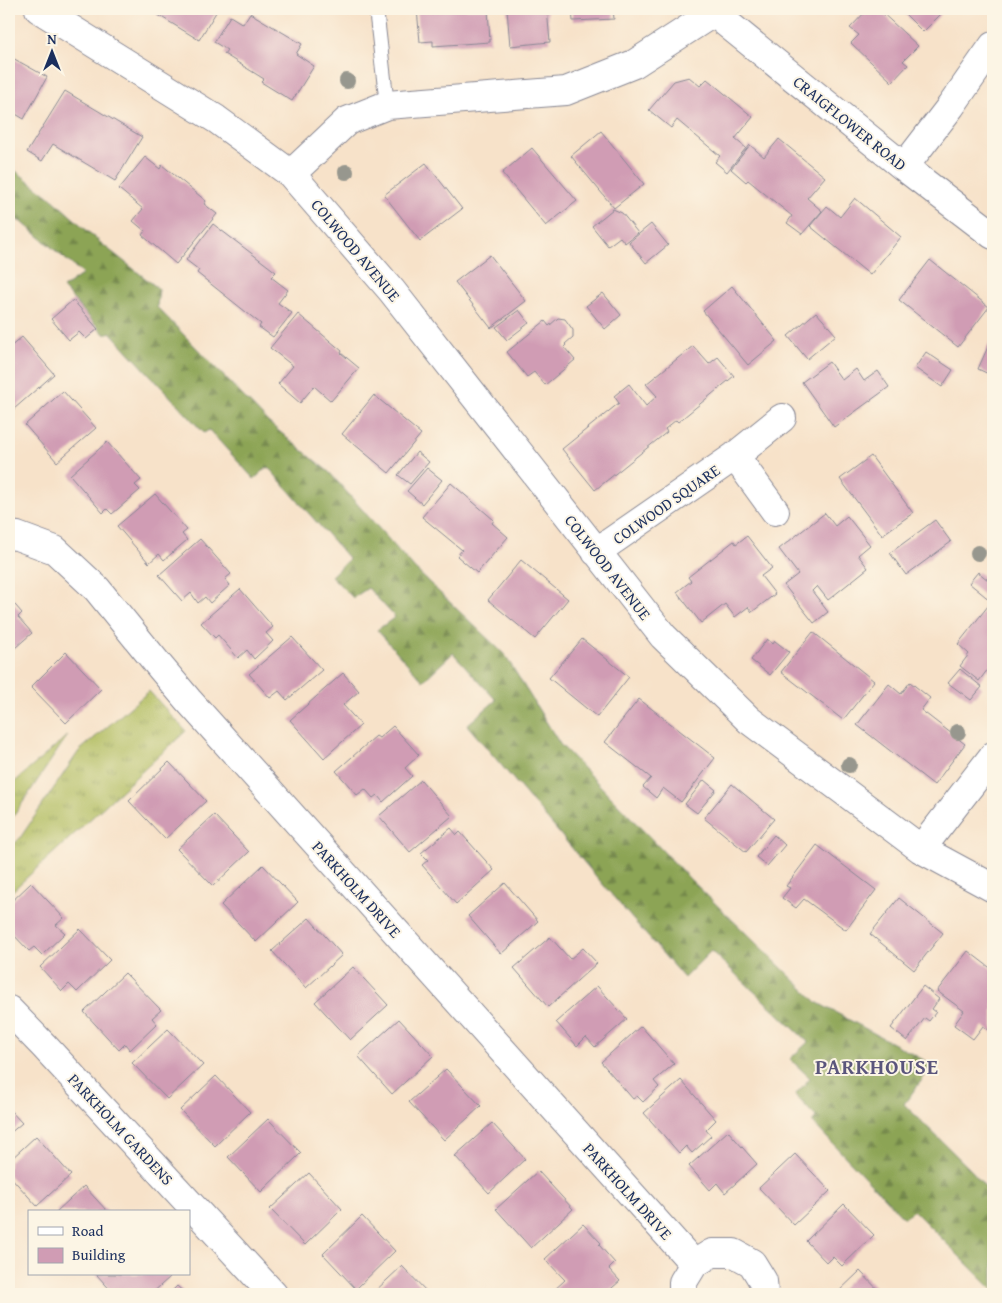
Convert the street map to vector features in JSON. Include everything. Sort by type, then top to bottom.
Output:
[{"type":"street","points":[[291,174],[347,121],[387,105],[566,91],[634,64],[711,11]]},
{"type":"street","name":"CRAIGFLOWER ROAD","points":[[711,11],[904,167],[993,235]]},
{"type":"street","name":"COLWOOD AVENUE","points":[[54,13],[216,119],[291,174],[392,291],[663,636],[750,720],[921,849],[993,888]]},
{"type":"street","points":[[904,167],[951,106],[993,46]]},
{"type":"street","name":"COLWOOD SQUARE","points":[[596,552],[735,456],[782,418]]},
{"type":"street","name":"COLWOOD SQUARE","points":[[735,456],[775,510]]},
{"type":"street","name":"PARKHOLM DRIVE","points":[[9,535],[17,536],[54,550],[97,589],[188,700],[694,1264]]},
{"type":"street","points":[[921,849],[993,756]]},
{"type":"street","name":"PARKHOLM GARDENS","points":[[9,1010],[272,1294]]},
{"type":"street","points":[[683,1294],[683,1282],[694,1264],[712,1253],[734,1253],[752,1263],[763,1281],[764,1294]]},
{"type":"lane","points":[[376,9],[387,105]]},
{"type":"green space","points":[[9,166],[50,197],[102,244],[159,289],[157,307],[269,423],[329,472],[414,568],[505,655],[560,744],[690,879],[818,1003],[933,1065],[904,1104],[972,1171],[993,1196],[993,1290],[913,1210],[904,1218],[812,1122],[816,1117],[795,1095],[810,1078],[790,1059],[808,1042],[711,951],[684,978],[467,725],[496,700],[453,653],[423,681],[377,630],[395,617],[368,588],[353,598],[331,576],[349,559],[268,467],[254,479],[209,430],[204,433],[110,332],[105,335],[63,288],[83,274],[23,223],[9,216]]},
{"type":"green space","points":[[149,691],[186,731],[9,894],[9,849],[20,838],[79,751]]},
{"type":"green space","points":[[68,735],[9,823],[9,787]]},
{"type":"building","points":[[151,9],[218,9],[199,40]]},
{"type":"building","points":[[417,9],[488,9],[490,42],[433,46],[433,41],[420,42]]},
{"type":"building","points":[[507,9],[547,9],[550,42],[510,46]]},
{"type":"building","points":[[572,9],[613,9],[614,19],[573,21]]},
{"type":"building","points":[[868,9],[878,9],[918,46],[903,61],[908,65],[892,82],[851,43],[859,35],[850,28]]},
{"type":"building","points":[[900,9],[946,9],[923,32]]},
{"type":"building","points":[[250,13],[302,44],[296,54],[314,66],[292,101],[261,82],[264,79],[224,54],[227,50],[214,42],[230,16],[243,24]]},
{"type":"building","points":[[9,56],[47,77],[24,119],[9,110]]},
{"type":"building","points":[[689,77],[700,86],[707,79],[753,117],[735,139],[746,148],[727,172],[715,162],[720,156],[677,120],[671,128],[649,110],[674,81]]},
{"type":"building","points":[[65,91],[142,137],[115,181],[53,144],[42,161],[27,152]]},
{"type":"building","points":[[601,131],[644,184],[614,208],[571,156]]},
{"type":"building","points":[[779,139],[825,177],[807,198],[822,211],[802,234],[787,223],[792,216],[748,180],[746,182],[731,169],[750,145],[764,157]]},
{"type":"building","points":[[532,148],[577,201],[546,226],[502,173]]},
{"type":"building","points":[[145,157],[160,169],[162,165],[206,201],[204,204],[217,214],[176,264],[142,235],[145,231],[133,221],[143,209],[119,189]]},
{"type":"building","points":[[426,163],[462,209],[420,241],[384,195]]},
{"type":"building","points":[[855,198],[901,237],[870,275],[810,226],[827,206],[840,217]]},
{"type":"building","points":[[613,209],[622,213],[638,233],[625,243],[620,237],[608,246],[592,226]]},
{"type":"building","points":[[213,224],[276,272],[271,277],[288,290],[278,303],[292,313],[273,337],[259,327],[261,324],[197,273],[199,270],[186,260]]},
{"type":"building","points":[[651,224],[668,245],[646,263],[629,242]]},
{"type":"building","points":[[490,255],[526,301],[491,328],[455,282]]},
{"type":"building","points":[[930,260],[989,307],[958,347],[899,300]]},
{"type":"building","points":[[732,286],[777,341],[748,365],[703,311]]},
{"type":"building","points":[[603,293],[621,315],[605,329],[586,306]]},
{"type":"building","points":[[73,300],[98,329],[86,339],[79,332],[69,340],[51,319]]},
{"type":"building","points":[[519,310],[529,323],[507,340],[496,327]]},
{"type":"building","points":[[816,312],[836,335],[807,359],[788,336]]},
{"type":"building","points":[[298,314],[359,368],[331,401],[314,386],[300,403],[278,384],[293,366],[270,348]]},
{"type":"building","points":[[558,318],[565,319],[573,330],[573,337],[564,347],[575,360],[545,385],[534,372],[527,377],[507,352],[545,321],[549,326]]},
{"type":"building","points":[[22,337],[54,374],[14,409],[9,402],[9,348]]},
{"type":"building","points":[[991,340],[993,342],[993,376],[978,369]]},
{"type":"building","points":[[693,346],[709,364],[718,357],[734,376],[678,422],[676,420],[665,429],[667,432],[595,490],[562,449],[619,403],[614,396],[629,384],[646,406],[657,396],[646,384]]},
{"type":"building","points":[[926,352],[953,370],[942,387],[915,368]]},
{"type":"building","points":[[829,362],[842,380],[856,369],[864,381],[878,371],[889,387],[834,427],[802,382]]},
{"type":"building","points":[[63,391],[96,428],[57,462],[25,425]]},
{"type":"building","points":[[374,395],[421,434],[389,473],[342,434]]},
{"type":"building","points":[[107,442],[141,480],[135,485],[140,490],[112,514],[107,509],[103,513],[70,475]]},
{"type":"building","points":[[417,452],[429,462],[410,484],[398,475]]},
{"type":"building","points":[[871,456],[913,513],[882,535],[840,479]]},
{"type":"building","points":[[427,468],[442,480],[422,504],[407,491]]},
{"type":"building","points":[[451,483],[494,520],[492,523],[508,537],[477,573],[457,556],[462,550],[422,517]]},
{"type":"building","points":[[155,494],[187,530],[182,534],[187,540],[164,560],[159,554],[149,563],[117,526]]},
{"type":"building","points":[[825,513],[835,526],[847,516],[870,545],[858,555],[868,568],[828,600],[817,586],[812,591],[828,612],[814,623],[784,585],[798,574],[779,549]]},
{"type":"building","points":[[935,520],[951,542],[906,575],[890,553]]},
{"type":"building","points":[[747,536],[772,568],[761,576],[775,594],[752,612],[748,607],[735,617],[725,604],[701,623],[677,592],[691,581],[688,577],[734,541],[736,544]]},
{"type":"building","points":[[200,539],[231,574],[225,579],[230,585],[210,603],[205,597],[198,603],[191,593],[182,601],[159,575]]},
{"type":"building","points":[[521,560],[568,599],[535,639],[488,600]]},
{"type":"building","points":[[978,572],[993,584],[993,599],[991,601],[969,583]]},
{"type":"building","points":[[240,589],[273,627],[266,633],[273,641],[254,659],[247,650],[238,658],[218,635],[215,638],[201,623]]},
{"type":"building","points":[[9,598],[22,613],[18,617],[32,633],[15,648],[9,641]]},
{"type":"building","points":[[992,601],[993,673],[988,669],[979,681],[960,666],[969,654],[958,644]]},
{"type":"building","points":[[813,632],[874,681],[843,720],[781,672]]},
{"type":"building","points":[[292,637],[322,670],[287,700],[279,691],[270,698],[249,674]]},
{"type":"building","points":[[582,639],[629,677],[597,717],[549,678]]},
{"type":"building","points":[[767,639],[773,644],[775,641],[789,652],[770,675],[751,660]]},
{"type":"building","points":[[66,652],[101,689],[66,723],[31,687]]},
{"type":"building","points":[[960,669],[982,687],[971,700],[948,683]]},
{"type":"building","points":[[343,673],[359,691],[343,705],[361,725],[324,758],[290,720]]},
{"type":"building","points":[[910,682],[930,698],[921,710],[965,744],[934,785],[857,725],[889,684],[901,694]]},
{"type":"building","points":[[639,699],[715,758],[681,802],[663,788],[656,798],[643,787],[651,778],[605,742]]},
{"type":"building","points":[[393,726],[419,755],[405,768],[412,776],[383,802],[377,795],[373,798],[365,789],[357,795],[336,771],[376,736],[379,738]]},
{"type":"building","points":[[169,762],[206,801],[165,839],[129,801]]},
{"type":"building","points":[[421,780],[452,816],[410,852],[379,816]]},
{"type":"building","points":[[704,780],[716,790],[697,813],[685,804]]},
{"type":"building","points":[[732,784],[774,819],[746,852],[704,818]]},
{"type":"building","points":[[214,815],[249,852],[213,886],[177,849]]},
{"type":"building","points":[[451,828],[457,835],[460,832],[494,870],[456,904],[422,865],[428,860],[421,853]]},
{"type":"building","points":[[774,835],[785,845],[767,866],[756,857]]},
{"type":"building","points":[[817,845],[876,890],[846,930],[804,899],[796,908],[782,898],[790,888],[786,886]]},
{"type":"building","points":[[263,865],[298,902],[256,942],[221,905]]},
{"type":"building","points":[[31,883],[64,918],[56,925],[65,933],[42,955],[34,947],[29,951],[9,930],[9,904]]},
{"type":"building","points":[[505,883],[538,921],[501,954],[468,916]]},
{"type":"building","points":[[899,898],[943,933],[914,970],[870,934]]},
{"type":"building","points":[[309,918],[342,955],[306,988],[272,951]]},
{"type":"building","points":[[80,929],[110,960],[77,992],[69,984],[62,991],[40,967]]},
{"type":"building","points":[[550,937],[570,959],[583,948],[597,963],[548,1007],[514,968]]},
{"type":"building","points":[[968,951],[993,970],[993,1033],[983,1026],[973,1039],[954,1025],[964,1011],[937,991]]},
{"type":"building","points":[[353,967],[388,1005],[350,1040],[315,1002]]},
{"type":"building","points":[[125,973],[161,1010],[152,1018],[157,1024],[130,1050],[125,1044],[119,1050],[84,1012]]},
{"type":"building","points":[[597,986],[627,1019],[595,1047],[586,1037],[577,1046],[556,1022]]},
{"type":"building","points":[[923,986],[939,999],[932,1009],[936,1012],[929,1021],[925,1018],[907,1041],[891,1028]]},
{"type":"building","points":[[399,1019],[433,1056],[392,1094],[358,1056]]},
{"type":"building","points":[[641,1026],[674,1064],[654,1081],[659,1087],[643,1102],[637,1096],[633,1099],[601,1062]]},
{"type":"building","points":[[168,1029],[203,1065],[167,1099],[132,1063]]},
{"type":"building","points":[[446,1069],[481,1106],[444,1140],[409,1102]]},
{"type":"building","points":[[216,1076],[250,1112],[215,1146],[180,1110]]},
{"type":"building","points":[[681,1080],[716,1120],[706,1130],[711,1136],[692,1153],[686,1146],[679,1153],[644,1113]]},
{"type":"building","points":[[9,1109],[22,1123],[9,1134]]},
{"type":"building","points":[[268,1119],[301,1153],[261,1192],[228,1157]]},
{"type":"building","points":[[492,1123],[525,1159],[489,1193],[455,1156]]},
{"type":"building","points":[[728,1131],[757,1164],[725,1193],[717,1183],[710,1190],[689,1166]]},
{"type":"building","points":[[36,1136],[71,1175],[37,1206],[9,1175],[9,1161]]},
{"type":"building","points":[[795,1154],[830,1191],[794,1225],[759,1188]]},
{"type":"building","points":[[538,1171],[573,1209],[531,1248],[496,1209]]},
{"type":"building","points":[[309,1173],[342,1209],[305,1245],[270,1209]]},
{"type":"building","points":[[84,1186],[106,1210],[58,1210]]},
{"type":"building","points":[[844,1204],[874,1235],[842,1266],[833,1257],[827,1263],[806,1241]]},
{"type":"building","points":[[362,1216],[395,1251],[356,1289],[323,1254]]},
{"type":"building","points":[[583,1224],[601,1243],[599,1245],[615,1263],[609,1269],[620,1281],[605,1294],[589,1294],[585,1291],[581,1294],[555,1294],[553,1291],[565,1280],[545,1259]]},
{"type":"building","points":[[402,1266],[429,1294],[372,1294]]},
{"type":"building","points":[[860,1271],[882,1294],[836,1294]]},
{"type":"building","points":[[98,1276],[170,1277],[151,1294],[114,1294]]},
{"type":"building","points":[[177,1286],[186,1294],[169,1294]]},
{"type":"district","name":"PARKHOUSE","points":[[877,1066]]}]
